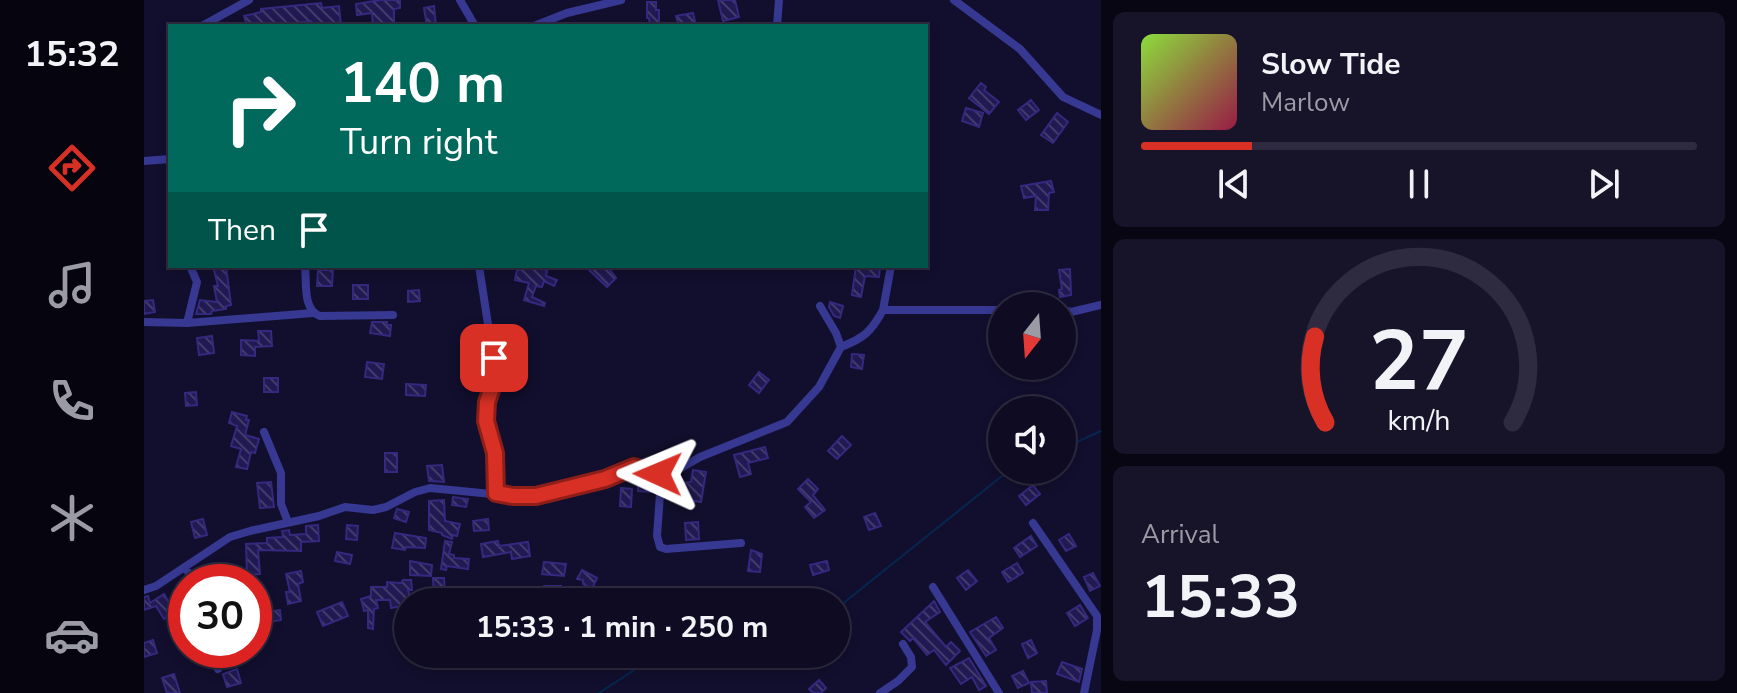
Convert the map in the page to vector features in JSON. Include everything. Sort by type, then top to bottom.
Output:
[{"type":"street","points":[[206,24],[249,0]]},
{"type":"street","points":[[460,0],[474,24]]},
{"type":"street","points":[[539,24],[567,13],[621,0]]},
{"type":"street","points":[[777,24],[779,0]]},
{"type":"street","points":[[954,0],[1020,49],[1063,97],[1101,115]]},
{"type":"street","points":[[144,161],[168,159]]},
{"type":"street","points":[[187,323],[197,282],[191,268]]},
{"type":"street","points":[[305,268],[309,307],[313,313]]},
{"type":"street","points":[[479,268],[496,376],[487,402],[486,421],[495,453],[496,493]]},
{"type":"street","points":[[190,564],[230,537],[345,507],[373,510],[386,507],[430,488],[536,496],[605,479],[634,467],[658,474],[674,472],[700,457],[787,422],[819,387],[841,347],[861,339],[874,326],[883,310],[891,268]]},
{"type":"street","points":[[1076,311],[1101,305]]},
{"type":"street","points":[[820,306],[841,347]]},
{"type":"street","points":[[883,310],[988,310]]},
{"type":"street","points":[[144,322],[187,323],[313,313],[320,316],[393,315]]},
{"type":"street","points":[[264,432],[281,473],[281,504],[288,522]]},
{"type":"street","points":[[658,474],[657,536],[660,547],[741,543]]},
{"type":"street","points":[[1033,523],[1099,615],[1084,693]]},
{"type":"street","points":[[144,590],[168,578]]},
{"type":"street","points":[[933,587],[999,693]]},
{"type":"street","points":[[880,693],[912,667],[911,657],[903,644]]},
{"type":"building","points":[[400,0],[400,8],[394,9],[394,24],[373,24],[372,13],[357,15],[356,4]]},
{"type":"building","points":[[718,0],[735,0],[739,17],[723,21]]},
{"type":"building","points":[[647,2],[656,2],[659,24],[650,24]]},
{"type":"building","points":[[321,3],[322,8],[339,6],[341,24],[312,24],[311,21],[246,24],[244,16],[261,12],[261,9]]},
{"type":"building","points":[[434,6],[436,24],[427,24],[424,8]]},
{"type":"building","points":[[693,13],[696,24],[678,24],[676,16]]},
{"type":"building","points":[[981,83],[986,87],[984,90],[999,102],[989,114],[969,98]]},
{"type":"building","points":[[1031,100],[1039,110],[1026,120],[1018,110]]},
{"type":"building","points":[[966,108],[983,113],[979,127],[962,121]]},
{"type":"building","points":[[1057,113],[1068,122],[1053,143],[1041,135]]},
{"type":"building","points":[[1051,181],[1054,192],[1049,193],[1048,210],[1035,210],[1036,196],[1024,198],[1021,186]]},
{"type":"building","points":[[214,268],[226,268],[231,305],[211,314],[196,314],[200,300],[217,302],[214,286],[218,286]]},
{"type":"building","points":[[548,268],[546,276],[557,280],[554,286],[544,281],[542,287],[536,286],[532,297],[545,303],[544,306],[524,300],[529,283],[515,280],[517,270]]},
{"type":"building","points":[[608,268],[616,278],[607,287],[589,270]]},
{"type":"building","points":[[856,268],[880,268],[879,277],[865,276],[861,297],[852,295]]},
{"type":"building","points":[[1070,269],[1071,292],[1059,292],[1062,289],[1059,270]]},
{"type":"building","points":[[318,270],[333,270],[332,286],[317,286]]},
{"type":"building","points":[[353,285],[368,285],[368,299],[353,299]]},
{"type":"building","points":[[419,290],[420,301],[408,302],[408,291]]},
{"type":"building","points":[[153,300],[155,312],[144,314],[144,301]]},
{"type":"building","points":[[830,302],[843,306],[840,318],[834,316]]},
{"type":"building","points":[[372,322],[391,325],[390,336],[370,333]]},
{"type":"building","points":[[258,331],[271,331],[272,346],[255,347],[255,356],[241,355],[241,340],[259,341]]},
{"type":"building","points":[[212,336],[214,353],[199,355],[197,338]]},
{"type":"building","points":[[852,354],[864,355],[862,369],[851,367]]},
{"type":"building","points":[[367,362],[384,364],[382,379],[365,377]]},
{"type":"building","points":[[759,372],[769,380],[759,393],[749,385]]},
{"type":"building","points":[[264,378],[278,378],[278,392],[264,392]]},
{"type":"building","points":[[406,384],[426,385],[425,396],[406,395]]},
{"type":"building","points":[[196,392],[197,405],[186,406],[185,393]]},
{"type":"building","points":[[232,412],[247,416],[246,420],[249,420],[245,435],[259,439],[255,453],[251,452],[247,469],[236,467],[241,449],[231,446],[237,426],[229,423]]},
{"type":"building","points":[[842,436],[851,445],[837,459],[828,451]]},
{"type":"building","points":[[765,447],[768,458],[748,463],[751,474],[740,477],[734,455]]},
{"type":"building","points":[[385,453],[397,453],[397,472],[385,472]]},
{"type":"building","points":[[442,465],[444,482],[429,481],[427,466]]},
{"type":"building","points":[[693,470],[706,472],[701,502],[688,500],[689,496],[670,497],[670,483],[691,482]]},
{"type":"building","points":[[808,479],[818,489],[813,495],[825,510],[814,518],[805,507],[811,502],[798,489]]},
{"type":"building","points":[[638,481],[652,482],[651,492],[638,491]]},
{"type":"building","points":[[271,482],[274,507],[260,508],[257,483]]},
{"type":"building","points":[[1033,485],[1040,494],[1026,505],[1019,496]]},
{"type":"building","points":[[621,488],[632,489],[631,507],[620,506]]},
{"type":"building","points":[[453,497],[468,499],[466,507],[452,505]]},
{"type":"building","points":[[444,500],[445,521],[460,524],[457,536],[453,535],[452,539],[429,530],[429,501]]},
{"type":"building","points":[[397,509],[409,512],[406,522],[394,518]]},
{"type":"building","points":[[875,513],[881,526],[869,530],[864,517]]},
{"type":"building","points":[[203,519],[207,535],[195,538],[191,522]]},
{"type":"building","points":[[488,519],[489,530],[474,531],[473,521]]},
{"type":"building","points":[[698,522],[699,539],[686,540],[685,523]]},
{"type":"building","points":[[318,525],[319,541],[301,542],[301,551],[258,550],[259,564],[247,564],[246,544],[267,543],[267,538],[283,537],[282,531],[289,530],[290,535],[306,534],[306,526]]},
{"type":"building","points":[[347,525],[358,526],[357,540],[346,539]]},
{"type":"building","points":[[395,533],[426,538],[425,548],[392,548]]},
{"type":"building","points":[[1069,534],[1076,546],[1066,551],[1059,540]]},
{"type":"building","points":[[1031,536],[1037,546],[1020,557],[1014,548]]},
{"type":"building","points":[[445,541],[452,542],[449,554],[454,558],[469,559],[468,569],[447,566],[446,570],[441,569]]},
{"type":"building","points":[[498,541],[499,546],[528,542],[530,556],[512,559],[511,552],[483,557],[481,544]]},
{"type":"building","points":[[751,550],[762,554],[760,572],[748,571]]},
{"type":"building","points":[[337,552],[352,555],[350,564],[335,561]]},
{"type":"building","points":[[410,561],[432,565],[431,576],[410,575]]},
{"type":"building","points":[[827,561],[829,570],[813,575],[810,565]]},
{"type":"building","points":[[544,562],[566,564],[564,576],[542,574]]},
{"type":"building","points":[[1017,563],[1023,573],[1008,582],[1002,572]]},
{"type":"building","points":[[582,570],[597,578],[592,588],[577,579]]},
{"type":"building","points":[[968,570],[977,581],[966,590],[957,578]]},
{"type":"building","points":[[301,571],[303,582],[298,584],[301,601],[288,604],[286,592],[290,592],[286,574]]},
{"type":"building","points":[[1093,573],[1100,586],[1090,591],[1084,577]]},
{"type":"building","points":[[433,578],[444,578],[445,588],[434,588]]},
{"type":"building","points":[[411,580],[412,588],[394,588],[394,607],[391,608],[390,600],[376,600],[378,608],[374,609],[373,629],[368,628],[368,610],[364,611],[361,599],[371,596],[371,587],[387,587],[387,582]]},
{"type":"building","points":[[164,594],[168,601],[168,617],[164,619],[156,606],[144,610],[144,597],[148,596],[150,603]]},
{"type":"building","points":[[934,601],[940,612],[925,622],[946,647],[951,642],[960,651],[946,665],[934,650],[927,655],[913,638],[910,641],[901,632]]},
{"type":"building","points":[[342,602],[348,616],[323,626],[317,612]]},
{"type":"building","points":[[1080,605],[1088,618],[1075,626],[1067,613]]},
{"type":"building","points":[[280,610],[281,620],[272,622],[272,611]]},
{"type":"building","points":[[996,617],[1003,628],[989,638],[996,650],[986,656],[970,632]]},
{"type":"building","points":[[153,640],[157,653],[144,657],[144,643]]},
{"type":"building","points":[[1031,640],[1037,653],[1028,658],[1022,644]]},
{"type":"building","points":[[969,658],[986,686],[979,690],[972,677],[961,684],[950,668]]},
{"type":"building","points":[[1062,662],[1082,669],[1079,682],[1057,674]]},
{"type":"building","points":[[237,669],[241,683],[227,687],[223,674]]},
{"type":"building","points":[[1023,671],[1029,683],[1018,688],[1012,676]]},
{"type":"building","points":[[174,674],[180,693],[167,693],[162,678]]},
{"type":"building","points":[[819,680],[826,688],[821,693],[813,693],[809,689]]},
{"type":"building","points":[[1046,681],[1047,693],[1032,693],[1031,682]]},
{"type":"waterway","points":[[1076,443],[1101,431]]},
{"type":"waterway","points":[[850,598],[992,484]]},
{"type":"waterway","points":[[599,693],[637,668]]},
{"type":"route","points":[[494,358],[496,376],[487,402],[486,421],[495,453],[496,493],[536,496],[605,479],[634,467],[658,474]]}]
